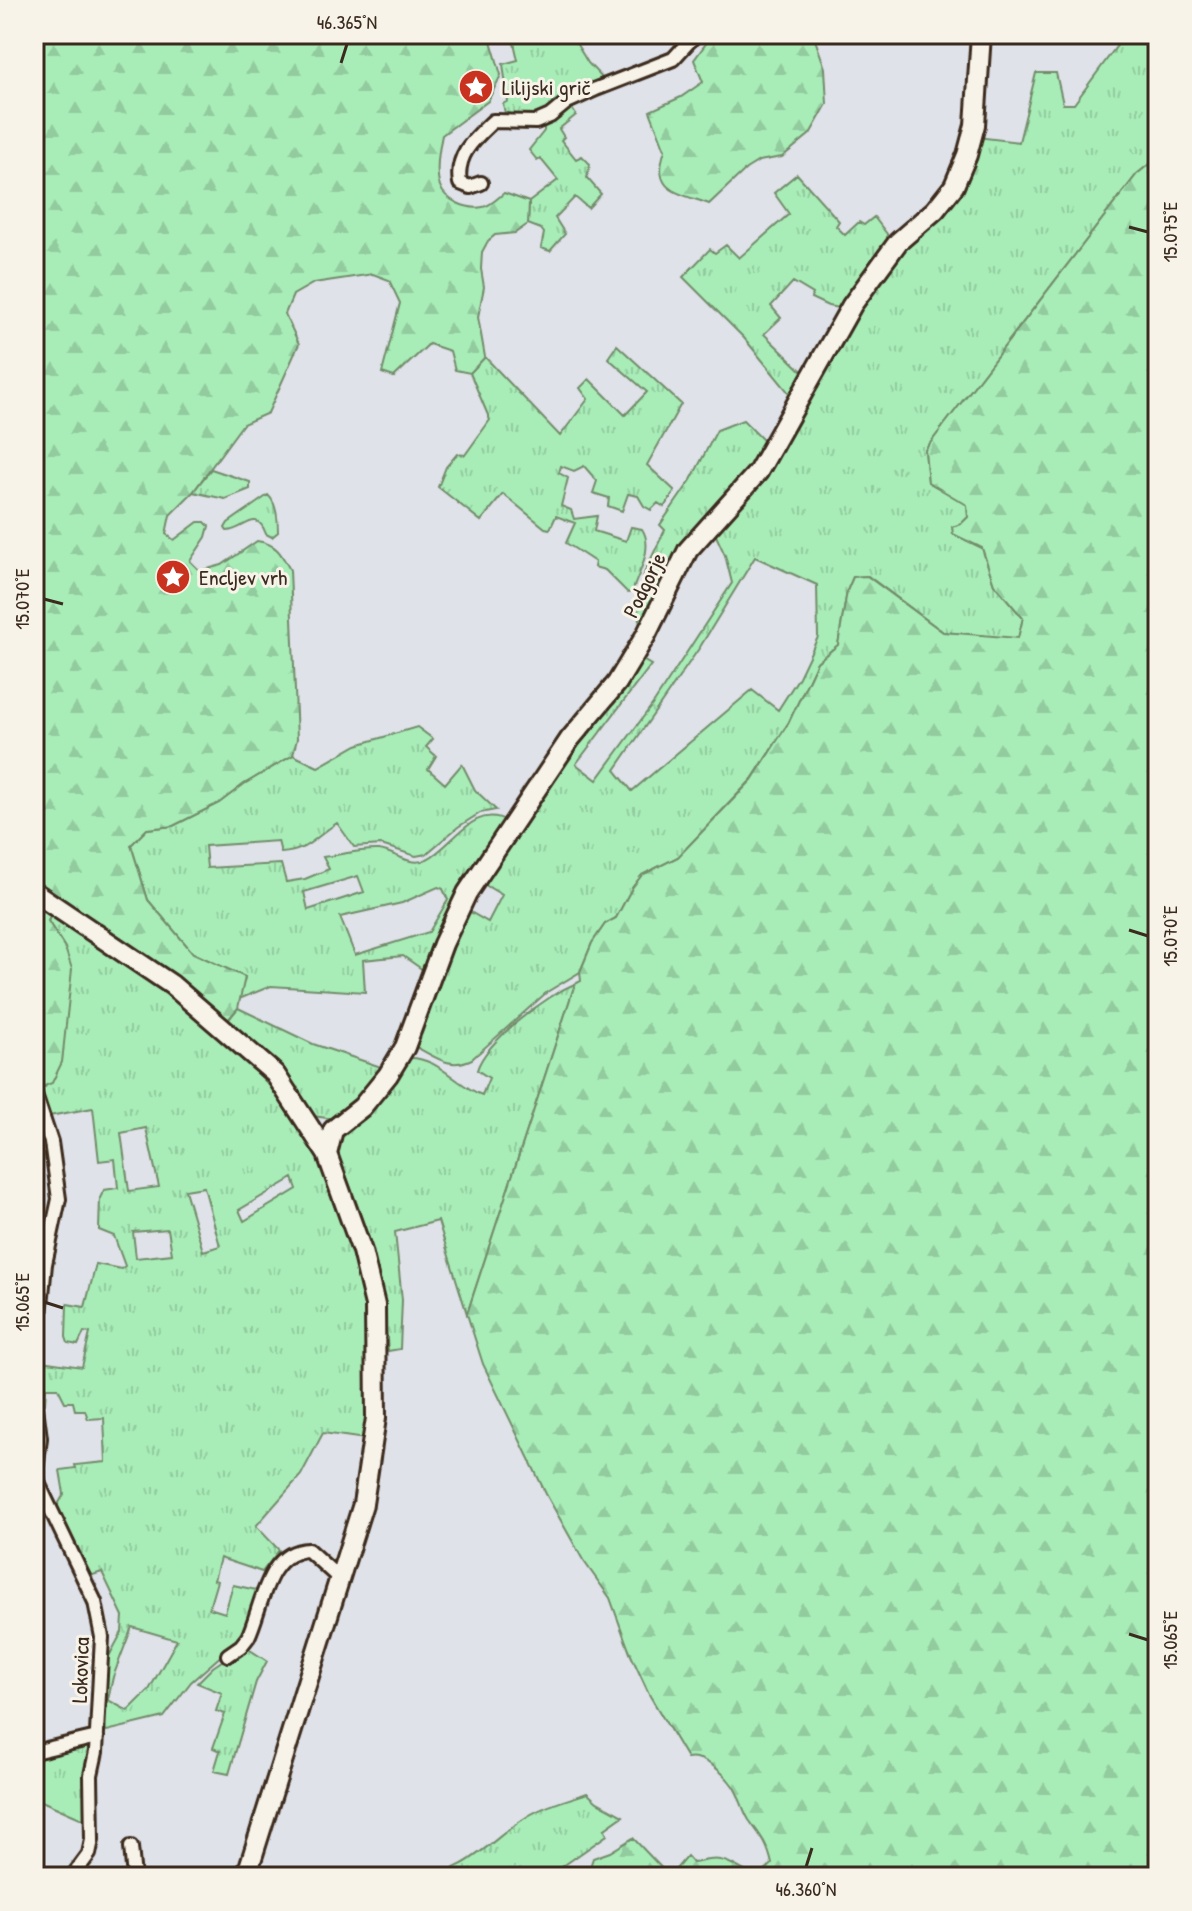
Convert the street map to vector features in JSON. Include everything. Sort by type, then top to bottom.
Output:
[{"type":"street","points":[[481,183],[470,187],[460,183],[457,167],[465,150],[493,121],[536,122],[550,116],[567,102],[673,59],[696,34]]},
{"type":"street","name":"Podgorje","points":[[327,1154],[333,1130],[362,1107],[388,1075],[405,1047],[443,944],[467,893],[570,739],[617,683],[646,635],[688,550],[758,472],[852,305],[888,255],[898,242],[935,210],[954,186],[975,125],[981,34]]},
{"type":"street","points":[[34,892],[172,985],[275,1074],[327,1154],[362,1251],[375,1305],[376,1418],[363,1504],[246,1877]]},
{"type":"street","points":[[34,1378],[45,1264],[59,1199],[51,1142],[35,1094]]},
{"type":"street","name":"Lokovica","points":[[34,1392],[39,1485],[80,1566],[100,1621],[103,1651],[91,1775],[92,1840],[86,1858],[72,1877]]},
{"type":"street","points":[[228,1655],[248,1637],[274,1571],[298,1550],[308,1550],[340,1579]]},
{"type":"street","points":[[34,1752],[97,1737]]},
{"type":"street","points":[[131,1847],[134,1877]]},
{"type":"street","points":[[85,1877],[86,1858]]},
{"type":"green space","points":[[34,34],[489,34],[501,75],[488,101],[442,135],[438,160],[440,186],[447,196],[464,206],[486,206],[504,193],[529,202],[528,224],[515,233],[495,235],[482,252],[484,287],[478,317],[485,357],[470,373],[455,370],[450,351],[429,344],[394,377],[382,373],[400,303],[389,280],[373,274],[314,283],[293,295],[285,314],[299,344],[268,413],[243,424],[193,492],[170,515],[166,534],[174,540],[198,522],[209,526],[206,537],[190,561],[200,571],[222,565],[257,541],[278,550],[290,570],[297,739],[293,755],[219,803],[173,826],[147,829],[131,845],[148,900],[193,953],[245,977],[238,1008],[227,1021],[141,951],[34,884]]},
{"type":"green space","points":[[512,34],[563,34],[579,40],[576,43],[588,63],[606,82],[548,112],[524,119],[511,119],[505,113],[503,104],[508,101],[503,64],[518,60]]},
{"type":"green space","points":[[713,34],[813,34],[825,68],[827,104],[810,134],[782,157],[759,161],[746,169],[709,204],[677,192],[664,182],[661,174],[665,150],[650,111],[681,97],[703,82],[694,60]]},
{"type":"green space","points":[[1119,34],[1158,34],[1158,157],[1137,174],[925,450],[928,482],[967,504],[968,517],[961,524],[982,548],[994,584],[1023,618],[1018,639],[943,632],[868,576],[853,577],[847,591],[838,645],[817,662],[789,722],[752,779],[678,857],[642,875],[616,918],[605,924],[592,943],[580,972],[547,992],[472,1059],[449,1063],[414,1046],[465,909],[488,922],[502,895],[480,882],[517,823],[639,658],[651,665],[576,764],[597,780],[655,701],[732,583],[725,555],[712,527],[828,350],[920,227],[977,137],[1019,142],[1036,73],[1056,73],[1063,104],[1074,104],[1121,40]],"holes":[[[755,557],[817,585],[818,637],[799,677],[778,710],[752,690],[632,791],[615,770],[700,647]]]},
{"type":"green space","points":[[569,104],[576,115],[559,129],[564,137],[561,140],[576,159],[582,156],[590,164],[587,178],[601,194],[588,208],[575,197],[555,218],[565,234],[550,251],[541,248],[544,233],[541,229],[528,224],[529,202],[558,180],[529,150],[544,131],[544,124]]},
{"type":"green space","points":[[1158,157],[1158,1877],[678,1877],[676,1869],[687,1856],[693,1863],[720,1860],[753,1874],[765,1871],[772,1864],[766,1845],[747,1816],[733,1786],[719,1770],[706,1762],[687,1758],[650,1696],[610,1598],[583,1560],[546,1494],[483,1364],[467,1314],[575,984],[581,981],[580,972],[592,943],[605,924],[616,918],[642,875],[678,857],[752,780],[789,722],[817,662],[838,645],[847,591],[853,577],[867,576],[943,632],[1018,638],[1023,618],[994,584],[982,548],[953,534],[952,527],[968,517],[967,505],[928,482],[925,450],[1137,174]]},
{"type":"green space","points":[[797,174],[839,221],[836,226],[845,235],[859,222],[864,225],[874,217],[887,234],[887,244],[844,309],[811,298],[813,294],[793,282],[771,306],[781,318],[764,334],[805,374],[796,389],[789,393],[744,338],[683,277],[710,249],[715,253],[726,245],[739,258],[789,214],[774,193]]},
{"type":"green space","points":[[617,345],[681,404],[647,465],[675,491],[664,507],[658,503],[651,510],[644,506],[638,496],[628,494],[622,511],[608,506],[609,498],[593,493],[597,481],[584,466],[574,471],[561,466],[559,473],[568,478],[561,506],[571,510],[574,519],[597,516],[594,531],[626,541],[631,527],[642,529],[646,552],[632,592],[628,593],[605,570],[594,567],[595,562],[566,543],[575,523],[556,516],[550,529],[545,528],[503,494],[481,521],[438,487],[446,467],[457,454],[465,455],[490,420],[470,373],[485,357],[560,436],[588,399],[580,388],[589,379],[625,415],[647,392],[608,358]]},
{"type":"green space","points":[[743,420],[768,445],[646,626],[640,624],[636,604],[645,571],[665,530],[660,525],[691,480],[717,430]]},
{"type":"green space","points":[[211,469],[250,482],[250,489],[225,499],[193,492]]},
{"type":"green space","points":[[268,495],[275,507],[278,532],[272,537],[254,521],[227,531],[228,523]]},
{"type":"green space","points":[[417,727],[433,739],[426,747],[436,756],[428,769],[445,784],[462,764],[475,790],[496,810],[480,813],[426,854],[416,856],[381,845],[354,847],[337,823],[304,847],[290,852],[281,853],[278,841],[205,846],[207,868],[281,864],[286,882],[305,879],[329,869],[323,857],[358,851],[385,851],[415,862],[427,859],[464,828],[484,817],[507,821],[426,972],[403,956],[363,960],[365,992],[271,986],[239,999],[245,977],[193,953],[148,900],[131,845],[147,829],[173,826],[219,803],[293,755],[318,767],[357,745]],"holes":[[[358,876],[364,892],[308,910],[304,892]],[[438,887],[443,889],[448,900],[429,932],[355,955],[340,917],[402,903]]]},
{"type":"green space","points":[[34,905],[51,915],[48,921],[65,948],[72,969],[62,1062],[52,1083],[34,1090]]},
{"type":"green space","points":[[51,915],[165,991],[236,1051],[269,1085],[316,1150],[328,1174],[328,1186],[336,1210],[354,1244],[363,1278],[372,1357],[366,1439],[323,1433],[301,1475],[256,1526],[279,1550],[262,1572],[220,1558],[209,1608],[225,1613],[233,1585],[261,1591],[248,1632],[191,1682],[164,1717],[107,1731],[102,1727],[107,1660],[122,1632],[123,1616],[102,1572],[90,1576],[56,1508],[64,1494],[60,1470],[106,1462],[104,1418],[88,1419],[85,1410],[75,1410],[73,1402],[65,1402],[58,1388],[46,1388],[45,1404],[38,1405],[37,1381],[40,1361],[82,1367],[90,1333],[84,1332],[78,1345],[68,1343],[67,1304],[85,1307],[96,1264],[121,1269],[125,1266],[114,1236],[99,1230],[100,1198],[104,1190],[118,1188],[115,1159],[99,1161],[93,1108],[49,1116],[38,1088],[45,1087],[62,1062],[65,948],[48,921]],"holes":[[[146,1128],[159,1187],[129,1191],[121,1133]],[[293,1178],[297,1189],[244,1221],[239,1210]],[[204,1187],[220,1246],[203,1251],[185,1190]],[[168,1229],[172,1254],[136,1258],[133,1232]],[[132,1627],[177,1640],[149,1690],[128,1711],[108,1700],[113,1677]]]},
{"type":"green space","points":[[575,984],[467,1314],[438,1221],[395,1232],[402,1300],[400,1349],[388,1351],[372,1253],[339,1158],[337,1144],[343,1131],[408,1058],[438,1067],[482,1095],[489,1078],[477,1070],[492,1046],[534,1008]]},
{"type":"green space","points":[[238,1008],[313,1044],[387,1069],[359,1101],[334,1119],[313,1116],[278,1062],[227,1022]]},
{"type":"green space","points":[[244,1646],[267,1661],[256,1682],[229,1774],[214,1771],[220,1751],[213,1748],[225,1714],[216,1711],[222,1693],[197,1683],[213,1667]]},
{"type":"green space","points":[[86,1743],[93,1749],[87,1821],[37,1799],[38,1756]]},
{"type":"green space","points":[[587,1793],[623,1816],[605,1829],[607,1835],[556,1871],[563,1877],[420,1877],[452,1869],[535,1812]]},
{"type":"green space","points":[[633,1838],[670,1877],[564,1877],[566,1874],[587,1876],[593,1858]]},
{"type":"place","name":"Lilijski grič","points":[[476,87]]},
{"type":"place","name":"Encljev vrh","points":[[173,577]]}]
